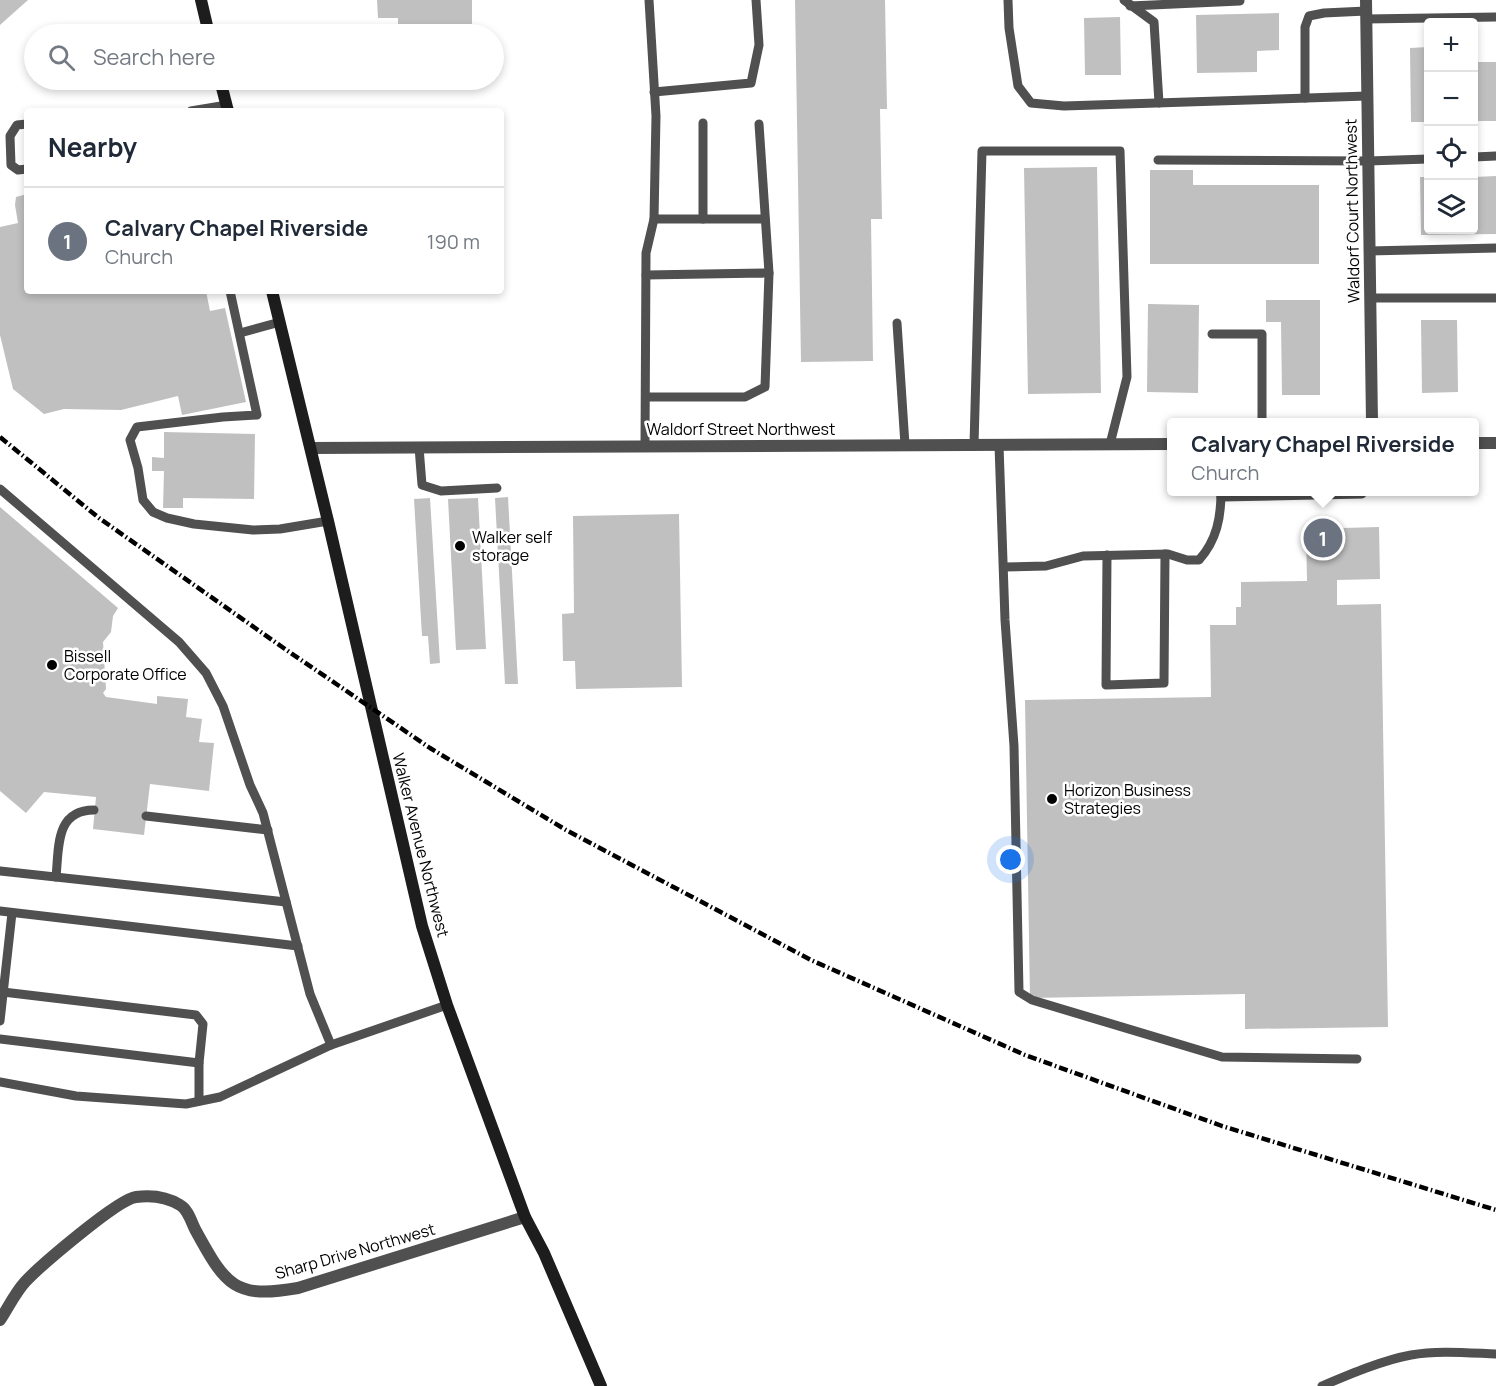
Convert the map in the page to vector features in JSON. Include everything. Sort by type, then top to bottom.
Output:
[{"type":"main road","points":[[201,0],[207,24]]},
{"type":"main road","points":[[222,90],[227,108]]},
{"type":"main road","name":"Walker Avenue Northwest","points":[[273,294],[311,448],[422,926],[447,1005],[525,1217],[544,1253],[601,1386]]},
{"type":"street","name":"Waldorf Court Northwest","points":[[1366,10],[1372,418]]},
{"type":"street","points":[[1479,443],[1496,443]]},
{"type":"street","name":"Waldorf Street Northwest","points":[[311,448],[1167,444]]},
{"type":"street","name":"Sharp Drive Northwest","points":[[0,1320],[24,1283],[106,1213],[134,1197],[164,1197],[183,1206],[222,1273],[238,1288],[261,1293],[298,1288],[525,1217]]},
{"type":"lane","points":[[645,446],[646,253],[654,219],[654,92],[649,0]]},
{"type":"lane","points":[[654,92],[751,83],[759,45],[756,0]]},
{"type":"lane","points":[[1008,0],[1009,28],[1018,86],[1030,103],[1064,106],[1367,96]]},
{"type":"lane","points":[[1127,3],[1240,2]]},
{"type":"lane","points":[[1127,3],[1152,18],[1154,22],[1159,103]]},
{"type":"lane","points":[[1305,98],[1305,27],[1309,16],[1366,10],[1496,17]]},
{"type":"lane","points":[[703,123],[704,219]]},
{"type":"lane","points":[[24,124],[17,125],[10,136],[11,165],[18,170],[24,169]]},
{"type":"lane","points":[[646,397],[745,397],[765,387],[769,273],[759,124]]},
{"type":"lane","points":[[974,444],[982,151],[1120,151],[1127,377],[1110,444]]},
{"type":"lane","points":[[1478,157],[1496,156]]},
{"type":"lane","points":[[1158,160],[1424,159]]},
{"type":"lane","points":[[654,219],[765,219]]},
{"type":"lane","points":[[1369,251],[1496,248]]},
{"type":"lane","points":[[646,275],[769,273]]},
{"type":"lane","points":[[231,294],[257,415],[137,427],[130,440],[138,468],[143,500],[153,512],[167,518],[226,528],[280,529],[328,521]]},
{"type":"lane","points":[[1370,298],[1496,298]]},
{"type":"lane","points":[[240,333],[280,322]]},
{"type":"lane","points":[[897,323],[904,445]]},
{"type":"lane","points":[[1212,334],[1262,334],[1262,418]]},
{"type":"lane","points":[[999,444],[1014,746],[1018,992],[1032,1000],[1222,1057],[1357,1059]]},
{"type":"lane","points":[[419,447],[422,486],[441,491],[497,488]]},
{"type":"lane","points":[[0,489],[179,642],[206,674],[223,706],[250,785],[263,813],[310,994],[331,1046]]},
{"type":"lane","points":[[1004,567],[1046,566],[1083,556],[1107,555],[1165,554],[1188,560],[1200,560],[1208,551],[1218,526],[1221,496]]},
{"type":"lane","points":[[1107,555],[1106,685],[1164,683],[1165,554]]},
{"type":"lane","points":[[56,877],[63,827],[74,814],[94,810]]},
{"type":"lane","points":[[146,816],[268,830]]},
{"type":"lane","points":[[0,871],[286,902]]},
{"type":"lane","points":[[0,911],[298,946]]},
{"type":"lane","points":[[0,1022],[12,913]]},
{"type":"lane","points":[[3,992],[196,1015],[203,1024],[199,1063],[199,1101]]},
{"type":"lane","points":[[0,1082],[76,1095],[186,1104],[220,1097],[331,1046],[447,1005]]},
{"type":"lane","points":[[0,1039],[199,1063]]},
{"type":"lane","points":[[1322,1386],[1349,1374],[1412,1355],[1468,1352],[1496,1354]]},
{"type":"building","points":[[0,0],[28,0],[0,25]]},
{"type":"building","points":[[377,0],[472,0],[472,24],[398,24],[398,18],[378,18]]},
{"type":"building","points":[[795,0],[885,0],[887,109],[880,109],[882,219],[871,219],[873,361],[801,362]]},
{"type":"building","points":[[1279,13],[1279,50],[1257,51],[1257,72],[1197,73],[1196,15]]},
{"type":"building","points":[[1120,17],[1121,75],[1085,75],[1084,18]]},
{"type":"building","points":[[1424,47],[1424,122],[1411,122],[1410,48]]},
{"type":"building","points":[[1478,62],[1496,62],[1496,121],[1478,121]]},
{"type":"building","points":[[1097,167],[1101,393],[1028,394],[1024,168]]},
{"type":"building","points":[[1150,170],[1193,170],[1193,185],[1319,185],[1319,264],[1150,264]]},
{"type":"building","points":[[1496,176],[1496,234],[1421,235],[1420,177],[1424,177],[1424,234],[1478,234],[1478,177]]},
{"type":"building","points":[[24,195],[24,294],[207,294],[210,311],[225,308],[246,402],[182,415],[178,396],[121,410],[64,409],[44,414],[13,389],[0,335],[0,227],[18,223],[16,197]]},
{"type":"building","points":[[1266,300],[1320,300],[1320,395],[1282,395],[1281,322],[1266,322]]},
{"type":"building","points":[[1148,304],[1199,305],[1198,393],[1147,392]]},
{"type":"building","points":[[1421,320],[1457,320],[1458,392],[1422,393]]},
{"type":"building","points":[[164,432],[255,434],[254,499],[183,498],[183,508],[163,508],[164,471],[152,471],[152,457],[164,458]]},
{"type":"building","points":[[508,497],[518,684],[505,684],[495,498]]},
{"type":"building","points":[[430,498],[440,663],[430,664],[428,636],[422,636],[414,499]]},
{"type":"building","points":[[478,498],[486,649],[456,650],[448,499]]},
{"type":"building","name":"Bissell Corporate Office","points":[[0,507],[118,608],[113,616],[111,632],[103,642],[106,689],[103,693],[106,697],[157,704],[157,696],[188,699],[186,717],[202,719],[199,742],[214,743],[209,791],[150,784],[144,835],[93,829],[96,797],[44,792],[26,813],[0,791]]},
{"type":"building","points":[[679,514],[682,687],[576,689],[575,661],[563,661],[562,614],[574,613],[573,516]]},
{"type":"building","points":[[1379,527],[1380,579],[1337,580],[1337,605],[1381,604],[1388,1027],[1245,1029],[1245,994],[1030,998],[1025,700],[1211,697],[1210,625],[1236,625],[1236,607],[1241,607],[1241,582],[1307,581],[1306,529]]},
{"type":"railway","points":[[0,437],[99,518],[430,748],[566,830],[811,960],[1025,1055],[1222,1126],[1496,1210]]},
{"type":"place","name":"Calvary Chapel Riverside","points":[[1323,538]]},
{"type":"place","name":"Walker self storage","points":[[460,546]]},
{"type":"place","name":"Bissell Corporate Office","points":[[52,665]]},
{"type":"place","name":"Horizon Business Strategies","points":[[1052,799]]}]
